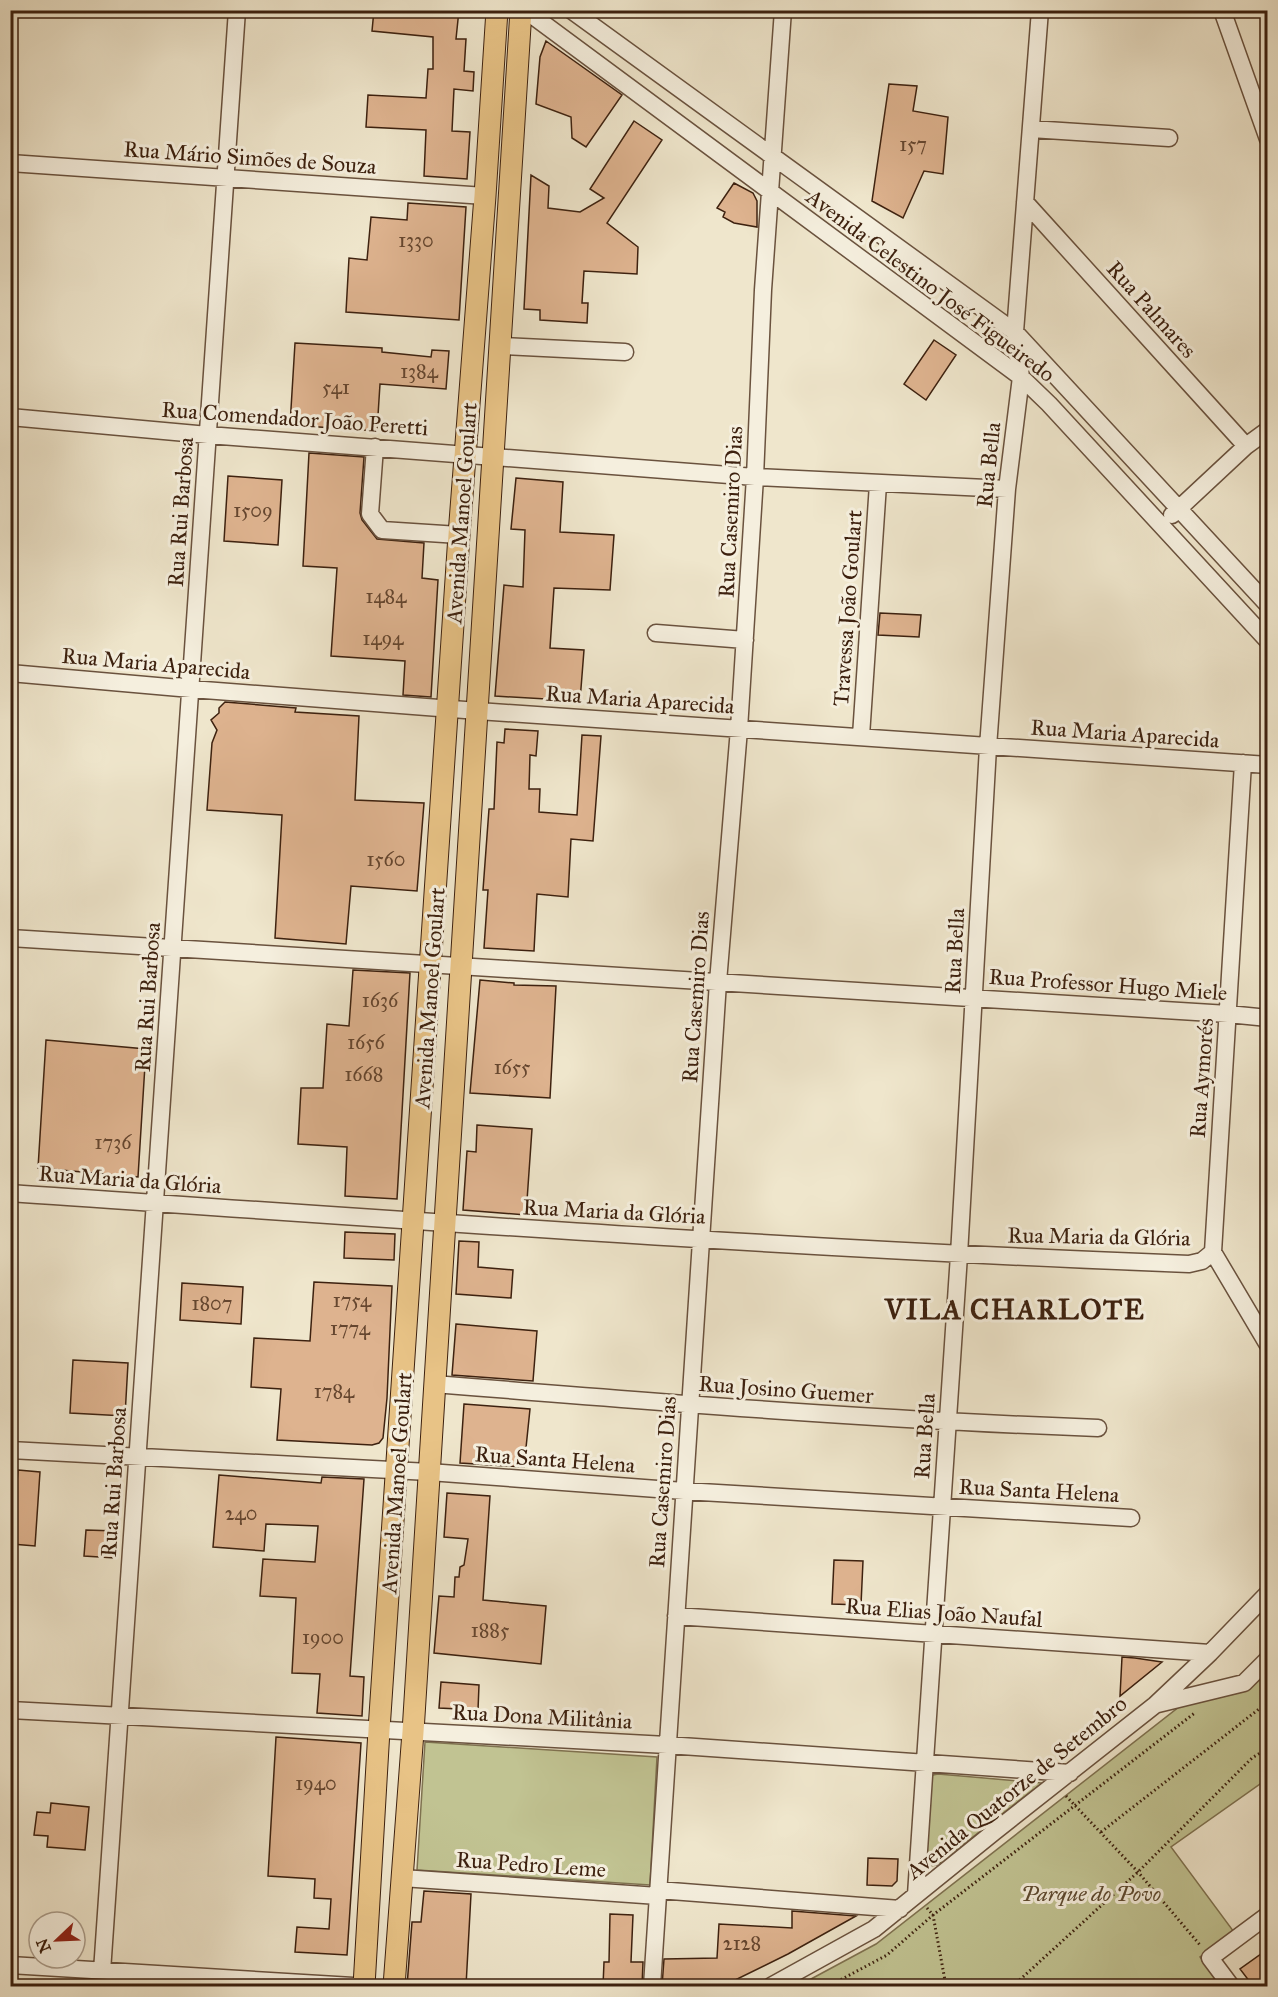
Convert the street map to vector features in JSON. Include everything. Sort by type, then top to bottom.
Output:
[{"type":"main road","name":"Avenida Manoel Goulart","points":[[364,1986],[459,535],[497,10]]},
{"type":"main road","name":"Avenida Manoel Goulart","points":[[394,1986],[413,1732],[523,10]]},
{"type":"street","name":"Rua Rui Barbosa","points":[[101,1979],[237,10]]},
{"type":"street","name":"Avenida Celestino José Figueiredo","points":[[523,10],[1021,377],[1049,404],[1268,641]]},
{"type":"street","name":"Avenida Celestino José Figueiredo","points":[[571,10],[1015,332],[1268,605]]},
{"type":"street","name":"Rua Casemiro Dias","points":[[652,1986],[718,982],[745,640],[763,290],[783,10]]},
{"type":"street","name":"Rua Bella","points":[[916,1895],[959,1255],[988,747],[1007,489],[1021,377],[1015,332],[1040,10]]},
{"type":"street","points":[[1222,10],[1268,139]]},
{"type":"street","points":[[1031,129],[1169,138]]},
{"type":"street","name":"Rua Mário Simões de Souza","points":[[10,163],[485,196]]},
{"type":"street","name":"Rua Palmares","points":[[1025,202],[1246,446]]},
{"type":"street","points":[[501,346],[625,352]]},
{"type":"street","name":"Rua Comendador João Peretti","points":[[10,417],[208,435],[755,477],[1007,489]]},
{"type":"street","points":[[1161,525],[1246,446],[1268,430]]},
{"type":"street","points":[[375,447],[369,514],[382,530],[459,535]]},
{"type":"street","name":"Travessa João Goulart","points":[[861,736],[878,484]]},
{"type":"street","points":[[656,633],[745,640]]},
{"type":"street","name":"Rua Maria Aparecida","points":[[10,673],[478,711],[1268,765]]},
{"type":"street","name":"Rua Aymorés","points":[[1213,1252],[1243,763]]},
{"type":"street","name":"Rua Professor Hugo Miele","points":[[10,938],[1268,1018]]},
{"type":"street","name":"Rua Maria da Glória","points":[[10,1193],[414,1222],[959,1255],[1189,1264],[1202,1261],[1213,1252]]},
{"type":"street","points":[[1213,1252],[1268,1345]]},
{"type":"street","name":"Rua Josino Guemer","points":[[435,1384],[948,1423],[1098,1428]]},
{"type":"street","name":"Rua Santa Helena","points":[[10,1450],[397,1470],[684,1491],[1131,1518]]},
{"type":"street","name":"Avenida Quatorze de Setembro","points":[[771,1986],[874,1929],[900,1909],[1155,1705],[1268,1593]]},
{"type":"street","name":"Rua Elias João Naufal","points":[[676,1616],[1210,1653]]},
{"type":"street","points":[[1155,1705],[1244,1683],[1268,1659]]},
{"type":"street","name":"Rua Dona Militânia","points":[[10,1710],[667,1745],[1070,1773]]},
{"type":"street","name":"Rua Pedro Leme","points":[[402,1878],[900,1909]]},
{"type":"street","points":[[1231,1986],[1210,1958],[1268,1915]]},
{"type":"street","points":[[10,1965],[101,1979],[353,1986]]},
{"type":"path","points":[[1101,1832],[1268,1702]]},
{"type":"path","points":[[829,1986],[887,1955],[933,1916],[1202,1707]]},
{"type":"path","points":[[1013,1986],[1138,1872],[1252,1758],[1268,1748]]},
{"type":"path","points":[[1065,1795],[1138,1872],[1210,1958]]},
{"type":"path","points":[[916,1895],[933,1916],[946,1986]]},
{"type":"green space","name":"Parque do Povo","points":[[1267,1663],[1267,1761],[1261,1766],[1267,1774],[1267,1779],[1171,1847],[1234,1932],[1200,1957],[1220,1986],[798,1986],[876,1944],[1179,1707]]},
{"type":"green space","points":[[425,1742],[657,1757],[650,1885],[417,1870]]},
{"type":"green space","points":[[938,1774],[1042,1783],[937,1865],[930,1866],[924,1862],[929,1779]]},
{"type":"building","points":[[374,10],[459,10],[456,39],[466,39],[464,71],[474,72],[473,91],[454,89],[452,131],[470,132],[467,179],[424,176],[426,130],[366,127],[368,95],[426,98],[428,69],[433,69],[433,37],[372,31]]},
{"type":"building","points":[[546,41],[622,95],[586,147],[572,138],[571,117],[536,104],[540,57]]},
{"type":"building","points":[[889,84],[917,86],[913,111],[948,117],[943,174],[924,171],[903,218],[872,201]]},
{"type":"building","points":[[634,121],[662,140],[607,223],[638,247],[637,274],[584,271],[582,303],[588,303],[587,323],[540,320],[540,310],[524,309],[531,175],[549,186],[548,208],[580,212],[604,198],[590,189]]},
{"type":"building","points":[[734,183],[753,193],[757,201],[757,227],[734,223],[723,217],[725,212],[717,208]]},
{"type":"building","points":[[408,203],[466,207],[459,320],[346,312],[349,258],[367,260],[371,217],[407,220]]},
{"type":"building","points":[[934,340],[956,355],[926,400],[904,384]]},
{"type":"building","points":[[295,343],[382,348],[382,352],[431,357],[432,350],[449,351],[446,389],[380,384],[377,431],[290,425]]},
{"type":"building","points":[[309,453],[364,457],[360,513],[362,520],[377,539],[424,543],[422,578],[438,580],[431,697],[403,695],[405,661],[331,656],[337,568],[303,566]]},
{"type":"building","points":[[228,476],[282,480],[278,545],[224,541]]},
{"type":"building","points":[[516,478],[563,482],[560,532],[614,535],[610,590],[554,588],[550,648],[584,650],[580,701],[495,696],[504,585],[523,587],[525,530],[511,529]]},
{"type":"building","points":[[880,613],[921,615],[919,637],[878,635]]},
{"type":"building","points":[[225,702],[296,708],[295,712],[359,716],[355,800],[424,803],[417,891],[351,886],[346,944],[275,938],[282,815],[207,810],[212,743],[217,730],[211,720],[219,713],[219,708]]},
{"type":"building","points":[[505,729],[538,731],[536,756],[530,755],[529,789],[540,789],[539,812],[577,815],[582,735],[601,736],[593,841],[571,839],[568,897],[537,894],[534,951],[484,948],[488,890],[483,890],[489,809],[494,809],[497,742],[504,743]]},
{"type":"building","points":[[353,970],[410,973],[397,1199],[345,1196],[347,1147],[298,1144],[301,1088],[323,1088],[327,1024],[349,1026]]},
{"type":"building","points":[[480,980],[514,983],[514,985],[556,986],[550,1098],[470,1093]]},
{"type":"building","points":[[46,1040],[146,1049],[138,1177],[38,1168]]},
{"type":"building","points":[[477,1125],[532,1129],[526,1215],[463,1210],[467,1151],[476,1152]]},
{"type":"building","points":[[345,1232],[395,1234],[394,1260],[344,1258]]},
{"type":"building","points":[[459,1241],[479,1242],[478,1267],[513,1270],[511,1298],[456,1294]]},
{"type":"building","points":[[314,1282],[392,1286],[387,1398],[383,1438],[379,1443],[372,1445],[277,1440],[281,1389],[251,1387],[254,1338],[310,1341]]},
{"type":"building","points":[[182,1283],[243,1287],[241,1324],[180,1320]]},
{"type":"building","points":[[456,1324],[537,1331],[533,1381],[452,1375]]},
{"type":"building","points":[[73,1360],[128,1363],[125,1416],[70,1413]]},
{"type":"building","points":[[464,1404],[530,1409],[524,1467],[460,1463]]},
{"type":"building","points":[[18,1470],[40,1472],[35,1546],[12,1544]]},
{"type":"building","points":[[219,1475],[321,1483],[322,1477],[364,1479],[350,1676],[364,1677],[362,1716],[317,1713],[320,1674],[292,1673],[296,1598],[260,1596],[263,1559],[315,1562],[318,1526],[266,1524],[264,1551],[213,1547]]},
{"type":"building","points":[[447,1493],[490,1496],[483,1600],[546,1606],[541,1664],[434,1653],[439,1596],[454,1597],[455,1577],[459,1577],[460,1567],[464,1565],[468,1539],[444,1537]]},
{"type":"building","points":[[86,1530],[116,1531],[115,1558],[84,1556]]},
{"type":"building","points":[[834,1560],[863,1561],[861,1605],[832,1604]]},
{"type":"building","points":[[1122,1657],[1135,1658],[1162,1662],[1120,1696]]},
{"type":"building","points":[[441,1682],[479,1685],[478,1710],[439,1708]]},
{"type":"building","points":[[276,1737],[361,1743],[347,1955],[295,1952],[297,1927],[329,1929],[331,1899],[314,1898],[315,1879],[268,1876]]},
{"type":"building","points":[[51,1803],[89,1807],[85,1850],[47,1847],[48,1836],[34,1835],[37,1812],[50,1813]]},
{"type":"building","points":[[868,1858],[898,1859],[897,1881],[892,1886],[867,1885]]},
{"type":"building","points":[[424,1891],[471,1894],[466,1986],[407,1986],[412,1922],[421,1922]]},
{"type":"building","points":[[792,1911],[856,1916],[788,1954],[723,1986],[662,1986],[664,1959],[717,1958],[719,1924],[792,1928]]},
{"type":"building","points":[[610,1914],[633,1915],[631,1962],[643,1962],[642,1986],[603,1986],[604,1962],[609,1962]]},
{"type":"building","points":[[1268,1949],[1268,1986],[1253,1986],[1240,1969]]},
{"type":"district","name":"VILA CHARLOTE","points":[[1015,1309]]}]
